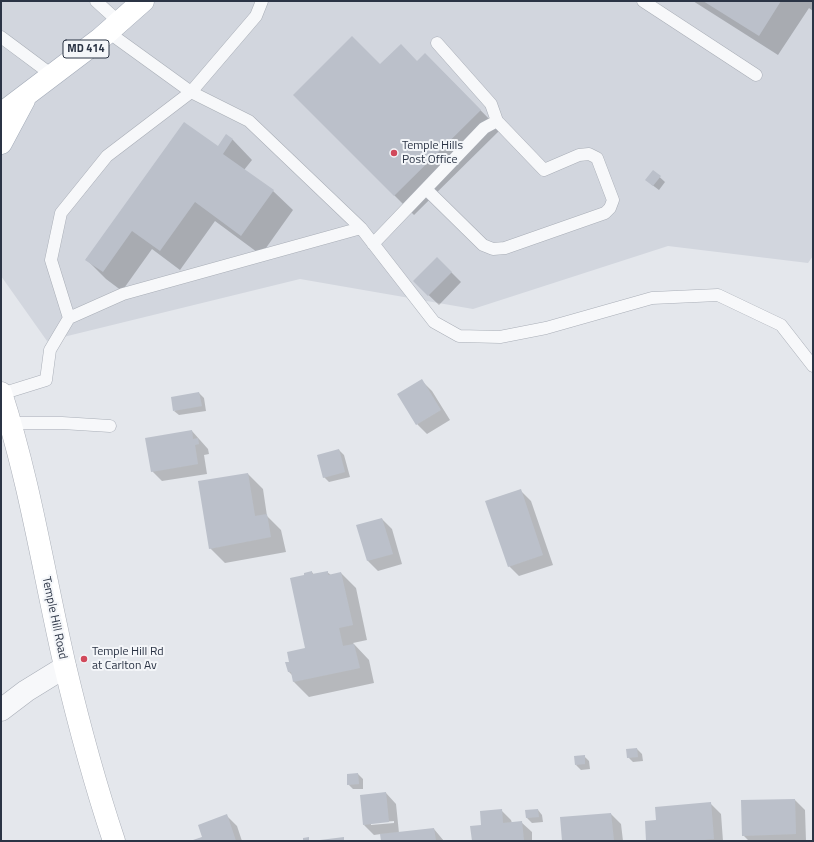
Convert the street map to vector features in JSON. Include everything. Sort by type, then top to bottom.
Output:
[{"type":"main road","name":"MD 414","points":[[1,114],[114,27],[143,1]]},
{"type":"main road","points":[[1,143],[27,94]]},
{"type":"main road","name":"Temple Hill Road","points":[[1,393],[20,460],[65,667],[85,745],[114,841]]},
{"type":"street","points":[[1,710],[26,691],[65,667]]},
{"type":"lane","points":[[96,1],[114,27],[191,92],[249,121],[361,228],[434,322],[459,336],[500,337],[546,328],[652,298],[718,295],[781,325],[813,366]]},
{"type":"lane","points":[[69,318],[51,260],[61,213],[107,156],[191,92],[256,16],[262,1]]},
{"type":"lane","points":[[643,1],[756,75]]},
{"type":"lane","points":[[1,37],[52,75]]},
{"type":"lane","points":[[426,189],[484,245],[493,250],[505,248],[605,213],[610,208],[613,200],[596,158],[588,154],[579,155],[544,170],[497,121],[491,104],[437,43]]},
{"type":"lane","points":[[373,244],[484,128],[497,121]]},
{"type":"lane","points":[[1,393],[46,380],[50,350],[69,318],[124,294],[361,228]]},
{"type":"lane","points":[[10,422],[110,426]]},
{"type":"shaded area","points":[[1,1],[813,1],[813,256],[808,263],[668,246],[473,309],[300,279],[47,341],[1,276]]},
{"type":"building","points":[[703,1],[781,1],[759,36]]},
{"type":"building","name":"Temple Hills Post Office","points":[[352,36],[380,64],[401,44],[417,61],[425,53],[481,110],[394,196],[293,95]]},
{"type":"building","points":[[184,122],[218,146],[226,134],[233,139],[223,154],[274,190],[241,236],[195,202],[160,251],[132,231],[103,272],[85,260]]},
{"type":"building","points":[[653,170],[661,176],[653,186],[645,180]]},
{"type":"building","points":[[437,257],[452,272],[428,296],[413,281]]},
{"type":"building","points":[[422,379],[441,410],[416,425],[397,394]]},
{"type":"building","points":[[199,392],[202,406],[173,411],[171,397]]},
{"type":"building","points":[[192,430],[193,439],[198,438],[199,444],[195,445],[198,464],[151,472],[145,438]]},
{"type":"building","points":[[339,449],[345,472],[323,478],[317,455]]},
{"type":"building","points":[[248,473],[255,516],[267,514],[271,537],[209,549],[198,481]]},
{"type":"building","points":[[521,489],[543,555],[508,567],[485,501]]},
{"type":"building","points":[[382,518],[393,554],[367,561],[356,525]]},
{"type":"building","points":[[312,571],[312,574],[328,571],[328,575],[341,572],[353,625],[339,628],[343,646],[354,644],[360,668],[293,682],[291,672],[288,672],[285,662],[289,662],[287,652],[305,648],[290,578],[304,575],[304,573]]},
{"type":"building","points":[[637,748],[638,757],[627,758],[626,749]]},
{"type":"building","points":[[585,755],[585,764],[575,765],[574,756]]},
{"type":"building","points":[[358,773],[359,784],[347,785],[347,774]]},
{"type":"building","points":[[386,792],[389,822],[363,825],[360,795]]},
{"type":"building","points":[[795,799],[796,834],[742,836],[741,800]]},
{"type":"building","points":[[711,802],[714,839],[693,841],[646,841],[645,821],[656,820],[655,807]]},
{"type":"building","points":[[502,809],[503,823],[522,821],[524,841],[472,841],[470,826],[481,825],[480,811]]},
{"type":"building","points":[[538,809],[539,817],[526,818],[525,810]]},
{"type":"building","points":[[611,813],[614,841],[562,841],[560,817]]},
{"type":"building","points":[[227,814],[236,841],[190,841],[202,837],[198,825]]},
{"type":"building","points":[[434,828],[436,841],[381,841],[380,834]]},
{"type":"building","points":[[309,837],[309,841],[303,841],[303,838]]},
{"type":"building","points":[[344,837],[344,841],[320,841],[320,840]]},
{"type":"place","name":"Temple Hills Post Office","points":[[394,153]]},
{"type":"place","name":"Temple Hill Rd at Carlton Av","points":[[84,659]]}]
